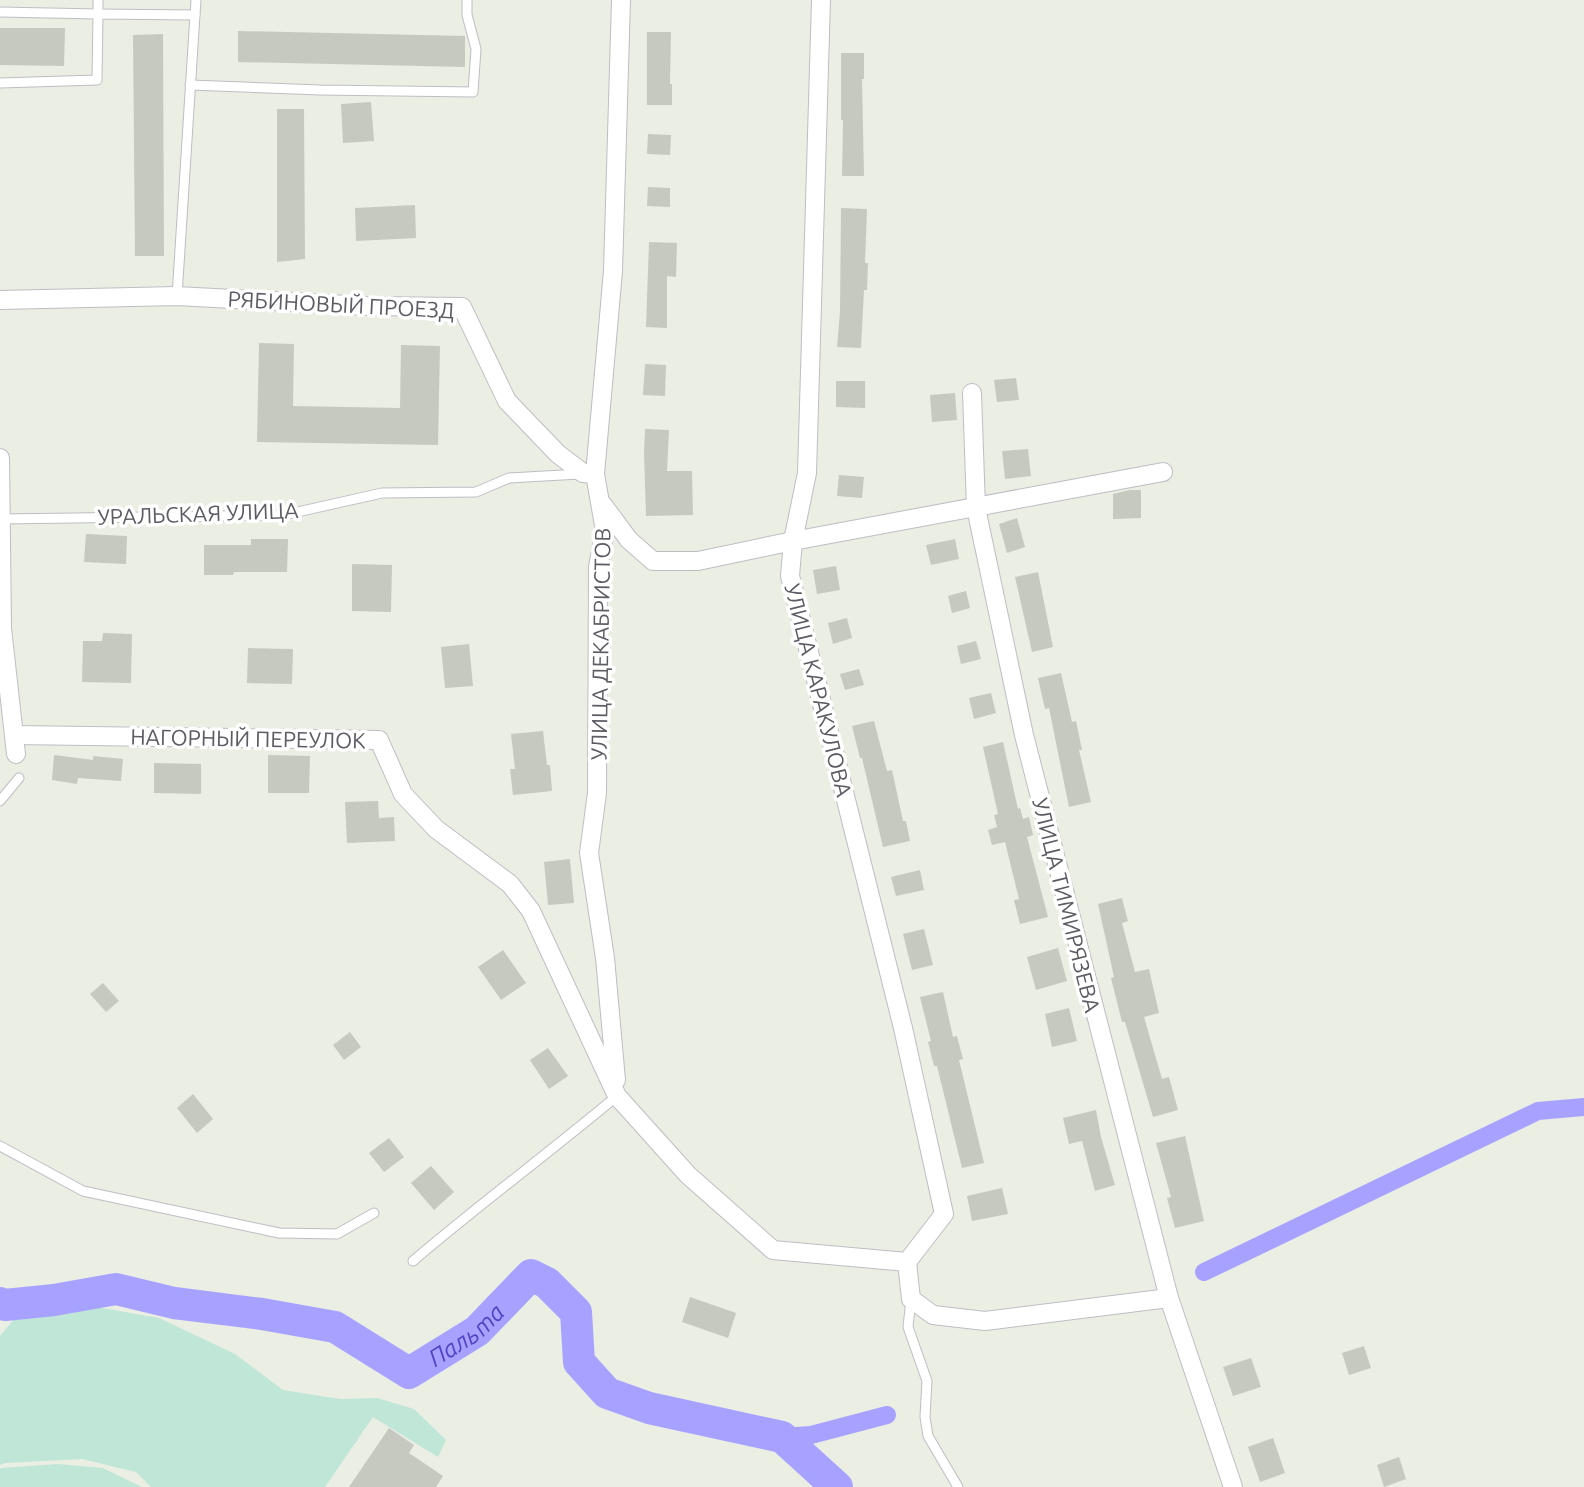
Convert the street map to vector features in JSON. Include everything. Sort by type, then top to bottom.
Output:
[{"type":"street","name":"УЛИЦА ДЕКАБРИСТОВ","points":[[617,1096],[605,958],[589,853],[597,793],[598,567],[605,531],[601,503],[589,474],[613,271],[621,0]]},
{"type":"street","name":"УЛИЦА КАРАКУЛОВА","points":[[821,0],[807,473],[793,541],[790,576],[903,1028],[944,1214],[907,1262]]},
{"type":"street","name":"РЯБИНОВЫЙ ПРОЕЗД","points":[[0,300],[177,296],[367,306],[462,307],[507,401],[558,454],[589,474]]},
{"type":"street","name":"УЛИЦА ТИМИРЯЗЕВА","points":[[972,393],[976,508],[1024,735],[1169,1298],[1233,1487]]},
{"type":"street","points":[[0,458],[1,582]]},
{"type":"street","points":[[601,503],[629,540],[653,561],[698,561],[1163,472]]},
{"type":"street","name":"НАГОРНЫЙ ПЕРЕУЛОК","points":[[1,582],[2,628],[15,744],[379,740],[403,794],[436,829],[510,884],[531,911],[617,1096]]},
{"type":"street","points":[[617,1096],[688,1175],[773,1250],[907,1262],[911,1299],[933,1315],[985,1321],[1169,1298]]},
{"type":"lane","points":[[0,83],[97,80],[98,0]]},
{"type":"lane","points":[[177,296],[196,0]]},
{"type":"lane","points":[[190,85],[473,92],[476,49],[467,15],[467,0]]},
{"type":"lane","points":[[0,12],[195,15]]},
{"type":"lane","name":"УРАЛЬСКАЯ УЛИЦА","points":[[1,519],[284,515],[382,493],[476,492],[509,478],[589,474]]},
{"type":"lane","points":[[0,801],[19,778]]},
{"type":"lane","points":[[413,1261],[617,1096]]},
{"type":"lane","points":[[0,1146],[83,1191],[279,1233],[337,1234],[374,1213]]},
{"type":"lane","points":[[911,1299],[908,1327],[927,1381],[925,1417],[928,1436],[958,1487]]},
{"type":"green space","points":[[85,1305],[159,1318],[235,1354],[283,1390],[340,1399],[377,1398],[414,1409],[446,1440],[438,1457],[373,1417],[325,1487],[151,1487],[136,1472],[82,1459],[0,1465],[0,1336],[20,1312]]},
{"type":"green space","points":[[58,1464],[103,1468],[142,1487],[0,1487],[2,1468]]},
{"type":"building","points":[[0,28],[65,28],[64,66],[0,65]]},
{"type":"building","points":[[238,31],[465,36],[465,67],[238,62]]},
{"type":"building","points":[[647,32],[671,32],[672,105],[647,105]]},
{"type":"building","points":[[163,34],[164,256],[135,256],[133,35]]},
{"type":"building","points":[[841,53],[864,53],[864,176],[842,176]]},
{"type":"building","points":[[371,102],[374,141],[343,143],[341,104]]},
{"type":"building","points":[[277,109],[304,109],[305,259],[277,262]]},
{"type":"building","points":[[648,134],[671,135],[670,155],[647,154]]},
{"type":"building","points":[[648,187],[670,188],[670,207],[647,206]]},
{"type":"building","points":[[415,205],[416,238],[356,241],[355,208]]},
{"type":"building","points":[[841,208],[867,209],[867,290],[864,290],[861,348],[837,347]]},
{"type":"building","points":[[649,242],[677,243],[676,277],[667,276],[667,328],[646,327]]},
{"type":"building","points":[[259,343],[294,344],[293,406],[400,408],[401,345],[440,346],[438,445],[257,442]]},
{"type":"building","points":[[645,364],[666,365],[665,396],[643,395]]},
{"type":"building","points":[[1016,378],[1019,400],[997,402],[994,380]]},
{"type":"building","points":[[836,381],[865,381],[865,408],[836,407]]},
{"type":"building","points":[[955,393],[957,420],[932,422],[930,395]]},
{"type":"building","points":[[645,429],[669,430],[667,471],[692,471],[693,515],[646,516]]},
{"type":"building","points":[[1028,449],[1031,476],[1005,479],[1002,451]]},
{"type":"building","points":[[839,475],[864,477],[862,498],[837,496]]},
{"type":"building","points":[[1141,490],[1141,518],[1113,519],[1113,494]]},
{"type":"building","points":[[1017,518],[1025,547],[1007,553],[999,524]]},
{"type":"building","points":[[86,534],[127,536],[126,564],[84,562]]},
{"type":"building","points":[[251,539],[288,539],[287,572],[204,575],[204,545],[251,545]]},
{"type":"building","points":[[955,539],[959,559],[931,565],[926,545]]},
{"type":"building","points":[[352,564],[392,565],[391,612],[352,611]]},
{"type":"building","points":[[836,566],[840,590],[817,594],[813,570]]},
{"type":"building","points":[[1038,572],[1053,647],[1032,652],[1015,577]]},
{"type":"building","points":[[966,591],[970,608],[952,613],[948,596]]},
{"type":"building","points":[[847,618],[852,638],[833,644],[828,623]]},
{"type":"building","points":[[103,633],[132,634],[131,683],[82,682],[83,641],[102,641]]},
{"type":"building","points":[[976,641],[981,659],[961,664],[957,646]]},
{"type":"building","points":[[469,644],[473,686],[445,688],[441,647]]},
{"type":"building","points":[[248,648],[293,649],[292,684],[247,683]]},
{"type":"building","points":[[859,669],[864,685],[845,690],[840,674]]},
{"type":"building","points":[[1061,673],[1072,722],[1076,721],[1091,802],[1069,807],[1049,708],[1045,709],[1038,678]]},
{"type":"building","points":[[991,693],[996,713],[974,719],[969,698]]},
{"type":"building","points":[[874,721],[887,771],[892,770],[910,841],[883,847],[852,726]]},
{"type":"building","points":[[543,731],[552,791],[513,795],[510,769],[515,769],[511,734]]},
{"type":"building","points":[[1003,742],[1018,809],[1023,819],[1029,817],[1033,835],[1027,837],[1048,917],[1020,924],[1014,900],[1019,899],[1005,842],[992,845],[988,830],[997,827],[994,815],[998,814],[983,747]]},
{"type":"building","points":[[54,755],[93,760],[93,756],[123,759],[121,781],[78,778],[77,784],[52,780]]},
{"type":"building","points":[[268,755],[310,756],[309,793],[268,793]]},
{"type":"building","points":[[154,763],[201,764],[201,794],[154,793]]},
{"type":"building","points":[[378,801],[379,818],[394,817],[395,841],[347,843],[345,802]]},
{"type":"building","points":[[570,859],[574,903],[548,905],[544,862]]},
{"type":"building","points":[[920,870],[924,890],[896,896],[891,877]]},
{"type":"building","points":[[1122,898],[1128,921],[1122,923],[1135,972],[1149,969],[1159,1013],[1144,1017],[1162,1079],[1169,1077],[1178,1110],[1153,1117],[1125,1022],[1122,1022],[1098,904]]},
{"type":"building","points":[[924,929],[933,965],[912,970],[903,934]]},
{"type":"building","points":[[1058,948],[1067,981],[1036,990],[1027,957]]},
{"type":"building","points":[[503,950],[526,983],[501,1000],[478,967]]},
{"type":"building","points":[[103,983],[119,1001],[106,1012],[90,994]]},
{"type":"building","points":[[943,992],[953,1037],[957,1036],[963,1059],[959,1060],[984,1163],[962,1168],[937,1066],[934,1066],[928,1042],[931,1041],[920,997]]},
{"type":"building","points":[[1069,1008],[1077,1041],[1052,1047],[1045,1014]]},
{"type":"building","points":[[350,1032],[361,1047],[344,1060],[333,1045]]},
{"type":"building","points":[[548,1048],[568,1076],[549,1089],[530,1060]]},
{"type":"building","points":[[193,1094],[213,1119],[197,1133],[177,1108]]},
{"type":"building","points":[[1096,1110],[1115,1185],[1095,1191],[1082,1141],[1069,1144],[1063,1118]]},
{"type":"building","points":[[1185,1136],[1204,1221],[1175,1228],[1167,1198],[1171,1197],[1156,1143]]},
{"type":"building","points":[[389,1138],[404,1157],[384,1172],[369,1153]]},
{"type":"building","points":[[431,1166],[454,1192],[434,1210],[411,1183]]},
{"type":"building","points":[[1002,1188],[1008,1214],[972,1221],[967,1196]]},
{"type":"building","points":[[690,1297],[736,1313],[728,1338],[682,1322]]},
{"type":"building","points":[[1364,1346],[1371,1368],[1349,1375],[1342,1353]]},
{"type":"building","points":[[1251,1358],[1261,1387],[1233,1396],[1223,1367]]},
{"type":"building","points":[[389,1428],[414,1445],[409,1453],[443,1476],[436,1487],[349,1487]]},
{"type":"building","points":[[1273,1438],[1285,1473],[1260,1482],[1248,1447]]},
{"type":"building","points":[[1399,1457],[1406,1479],[1384,1487],[1377,1465]]},
{"type":"waterway","points":[[1204,1272],[1538,1111],[1584,1107]]},
{"type":"waterway","name":"Пальта","points":[[0,1303],[54,1300],[116,1289],[174,1303],[335,1327],[409,1373],[477,1331],[531,1275],[547,1283],[576,1312],[579,1362],[607,1393],[649,1408],[782,1437],[837,1487]]},
{"type":"waterway","points":[[782,1437],[811,1435],[887,1415]]}]
